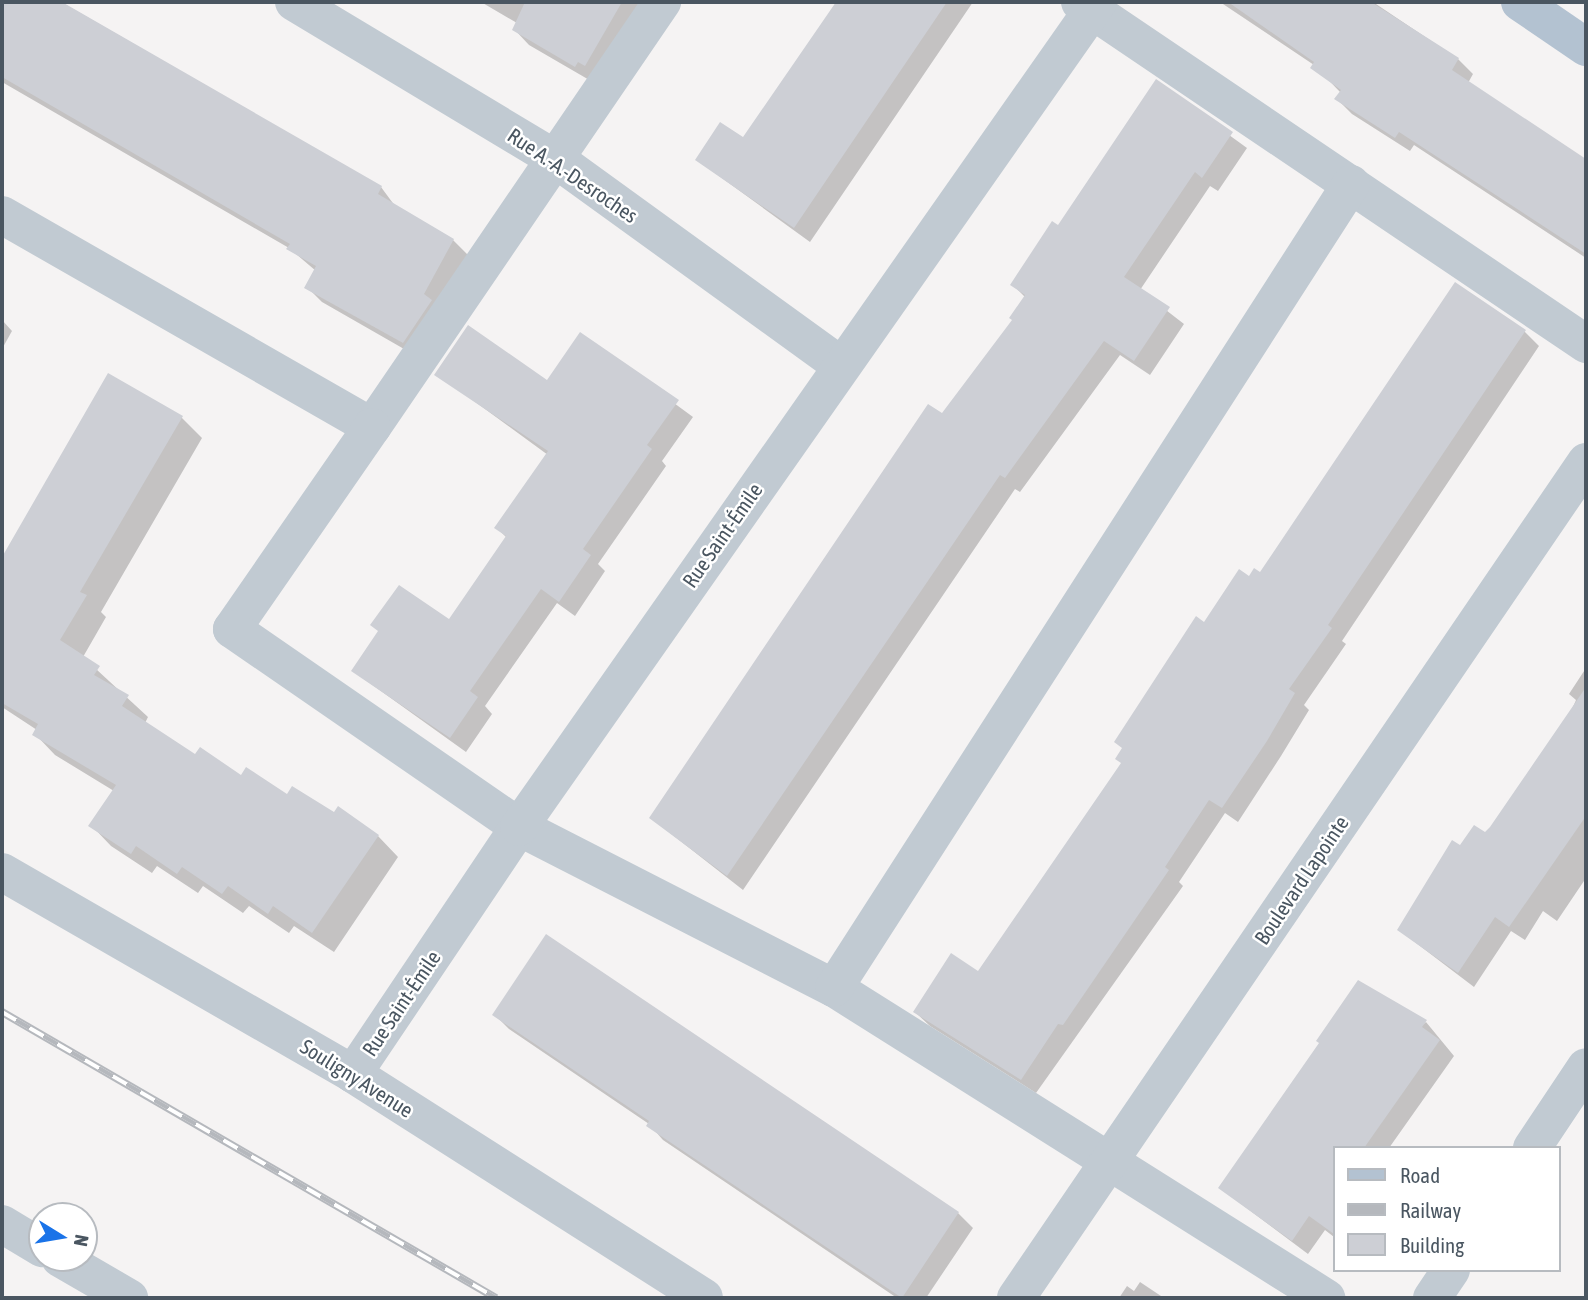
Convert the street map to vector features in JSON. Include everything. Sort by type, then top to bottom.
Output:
[{"type":"main road","points":[[1520,2],[1586,47]]},
{"type":"street","name":"Rue A.-A.-Desroches","points":[[294,2],[557,160],[840,365]]},
{"type":"street","points":[[662,2],[557,160],[232,629],[519,827],[834,988],[1326,1298]]},
{"type":"street","points":[[1090,5],[1586,344]]},
{"type":"street","name":"Rue Saint-Émile","points":[[353,1074],[519,827],[1090,5]]},
{"type":"street","points":[[834,988],[1350,184]]},
{"type":"street","points":[[2,215],[372,427]]},
{"type":"street","name":"Boulevard Lapointe","points":[[1016,1298],[1586,462]]},
{"type":"street","name":"Souligny Avenue","points":[[2,872],[353,1074],[704,1298]]},
{"type":"street","points":[[1533,1146],[1586,1067]]},
{"type":"street","points":[[2,1224],[28,1240]]},
{"type":"street","points":[[84,1272],[129,1298]]},
{"type":"street","points":[[1432,1298],[1450,1272]]},
{"type":"building","points":[[2,2],[62,2],[382,186],[378,194],[454,239],[424,294],[432,300],[403,343],[304,288],[316,266],[286,249],[290,244],[2,77]]},
{"type":"building","points":[[525,2],[622,2],[585,66],[578,62],[575,67],[512,30]]},
{"type":"building","points":[[836,2],[947,2],[794,228],[695,160],[720,122],[743,137]]},
{"type":"building","points":[[1228,2],[1371,2],[1459,58],[1452,70],[1586,159],[1586,254],[1399,132],[1395,138],[1334,99],[1341,90],[1310,68],[1314,62]]},
{"type":"building","points":[[1156,79],[1233,132],[1202,178],[1195,172],[1124,277],[1170,307],[1134,361],[1104,341],[1005,478],[1000,475],[727,876],[649,818],[928,404],[942,413],[1012,320],[1009,318],[1025,295],[1010,285],[1052,221],[1058,225]]},
{"type":"building","points":[[1455,282],[1526,330],[1328,625],[1332,628],[1289,689],[1295,693],[1267,741],[1222,808],[1209,800],[1165,867],[1169,870],[1063,1025],[1058,1024],[1021,1080],[913,1012],[951,953],[978,971],[1121,763],[1115,759],[1122,748],[1114,742],[1196,616],[1204,622],[1239,569],[1249,576],[1254,568],[1260,572]]},
{"type":"building","points":[[468,325],[547,380],[580,332],[679,400],[647,445],[652,449],[583,549],[591,555],[559,602],[541,589],[470,691],[478,697],[450,738],[351,671],[378,631],[370,625],[399,585],[449,619],[506,536],[494,528],[548,451],[434,375]]},
{"type":"building","points":[[108,373],[183,416],[80,592],[87,595],[60,640],[100,666],[94,675],[129,695],[122,706],[195,754],[200,747],[241,775],[246,767],[287,794],[292,786],[334,812],[338,806],[379,835],[312,933],[273,906],[268,914],[228,886],[222,894],[182,867],[177,874],[136,846],[131,854],[88,826],[116,785],[32,735],[38,724],[2,703],[2,557]]},
{"type":"building","points":[[1586,687],[1586,816],[1509,927],[1495,917],[1458,973],[1397,930],[1452,840],[1460,845],[1474,825],[1485,832],[1490,827]]},
{"type":"building","points":[[546,934],[959,1212],[902,1298],[646,1126],[649,1121],[492,1015]]},
{"type":"building","points":[[1358,980],[1427,1020],[1422,1027],[1440,1040],[1365,1146],[1332,1146],[1332,1233],[1309,1216],[1292,1241],[1218,1188],[1319,1043],[1316,1041]]},
{"type":"railway","points":[[2,1012],[496,1298]]}]
